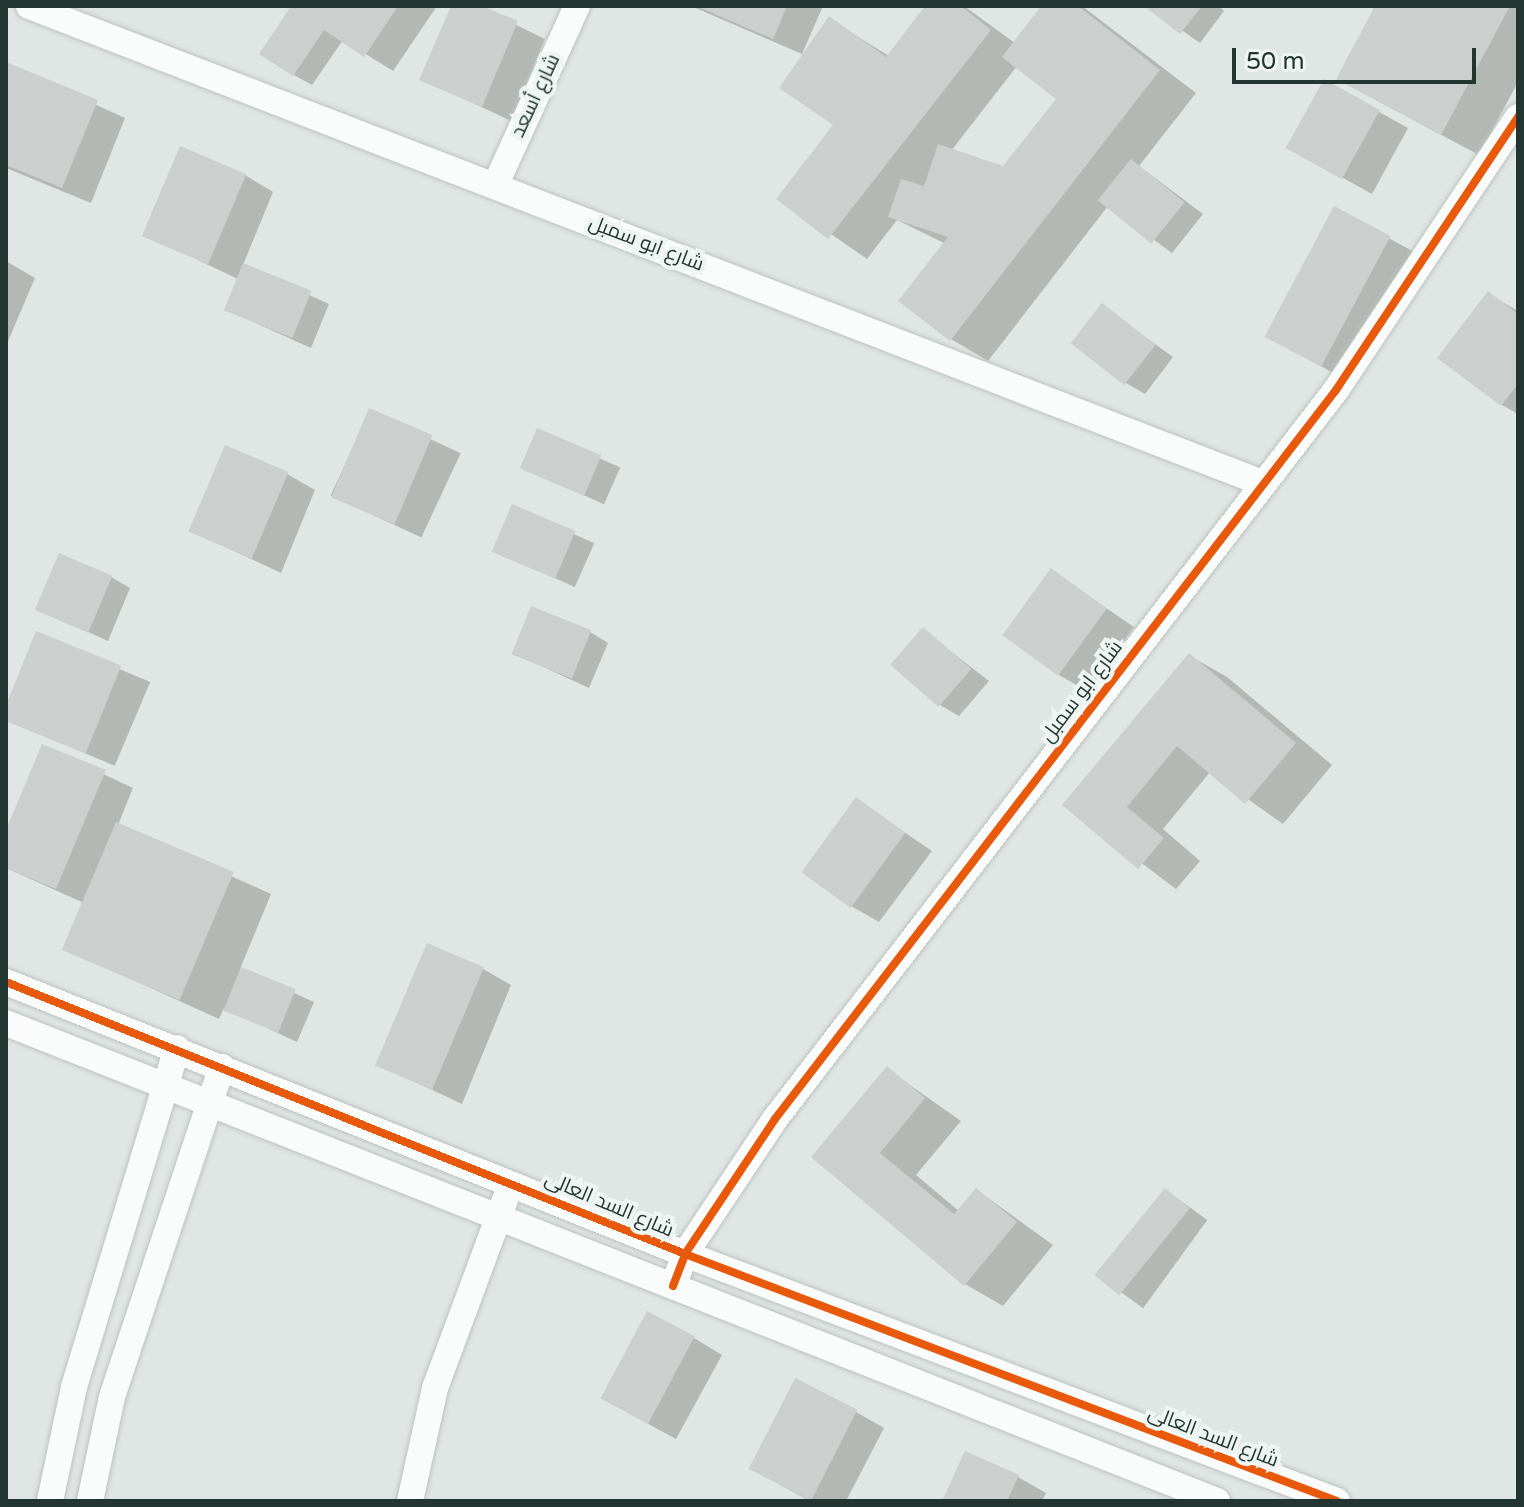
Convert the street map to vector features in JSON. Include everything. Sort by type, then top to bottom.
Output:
[{"type":"street","name":"شارع ابو سمبل","points":[[29,6],[1262,483]]},
{"type":"street","name":"شارع أسعد","points":[[495,186],[577,6]]},
{"type":"street","name":"شارع ابو سمبل","points":[[673,1286],[685,1254],[775,1119],[1406,295],[1518,117]]},
{"type":"street","name":"شارع السد العالى","points":[[6,982],[514,1182],[685,1254],[1337,1501]]},
{"type":"street","points":[[6,1023],[1217,1501]]},
{"type":"street","points":[[50,1501],[74,1387],[162,1086],[177,1048]]},
{"type":"street","points":[[90,1501],[112,1397],[222,1067]]},
{"type":"street","points":[[410,1501],[435,1388],[498,1216],[514,1182]]},
{"type":"building","points":[[291,6],[398,6],[364,57],[324,30],[293,76],[259,54]]},
{"type":"building","points":[[451,6],[482,6],[518,21],[482,107],[419,80]]},
{"type":"building","points":[[696,6],[787,6],[773,39]]},
{"type":"building","points":[[925,6],[961,6],[991,30],[828,239],[776,199],[833,125],[779,88],[829,16],[886,57]]},
{"type":"building","points":[[1041,6],[1078,6],[1160,70],[950,341],[898,301],[948,237],[888,217],[901,179],[924,186],[938,144],[1003,166],[1056,99],[1002,57]]},
{"type":"building","points":[[1144,6],[1202,6],[1180,34]]},
{"type":"building","points":[[1375,6],[1510,6],[1441,135],[1336,79]]},
{"type":"building","points":[[6,62],[98,100],[62,188],[6,165]]},
{"type":"building","points":[[1324,79],[1380,110],[1342,179],[1286,148]]},
{"type":"building","points":[[180,146],[246,174],[208,264],[142,236]]},
{"type":"building","points":[[1131,159],[1185,202],[1151,244],[1098,200]]},
{"type":"building","points":[[1334,206],[1391,236],[1321,367],[1265,337]]},
{"type":"building","points":[[243,263],[312,291],[293,338],[224,310]]},
{"type":"building","points":[[1488,291],[1518,314],[1518,384],[1501,406],[1437,358]]},
{"type":"building","points":[[1102,303],[1156,345],[1124,385],[1071,343]]},
{"type":"building","points":[[369,408],[433,435],[395,524],[331,497]]},
{"type":"building","points":[[537,428],[601,455],[584,496],[520,469]]},
{"type":"building","points":[[225,445],[289,472],[252,558],[188,532]]},
{"type":"building","points":[[512,504],[576,531],[555,579],[492,552]]},
{"type":"building","points":[[59,553],[112,576],[88,633],[35,610]]},
{"type":"building","points":[[1051,568],[1107,609],[1058,676],[1002,635]]},
{"type":"building","points":[[531,606],[591,630],[572,679],[512,654]]},
{"type":"building","points":[[923,627],[971,669],[938,707],[890,665]]},
{"type":"building","points":[[36,631],[121,665],[86,754],[6,721],[6,705]]},
{"type":"building","points":[[1189,653],[1296,743],[1245,804],[1177,746],[1127,807],[1164,838],[1138,869],[1062,805]]},
{"type":"building","points":[[42,744],[106,770],[56,889],[6,868],[6,830]]},
{"type":"building","points":[[856,797],[905,833],[851,908],[801,872]]},
{"type":"building","points":[[116,822],[234,872],[180,1000],[62,950]]},
{"type":"building","points":[[427,943],[484,967],[432,1090],[375,1065]]},
{"type":"building","points":[[241,967],[296,989],[278,1033],[223,1011]]},
{"type":"building","points":[[887,1066],[925,1098],[880,1153],[954,1214],[976,1188],[1017,1222],[964,1286],[811,1157]]},
{"type":"building","points":[[1165,1188],[1190,1208],[1119,1295],[1095,1275]]},
{"type":"building","points":[[647,1311],[695,1336],[648,1424],[601,1398]]},
{"type":"building","points":[[795,1378],[857,1410],[811,1501],[749,1469]]},
{"type":"building","points":[[965,1451],[1019,1475],[1007,1501],[942,1501]]},
{"type":"cycle path","points":[[673,1286],[685,1254],[775,1119],[1336,390],[1518,117]]},
{"type":"cycle path","points":[[6,982],[685,1254],[1337,1501]]}]
